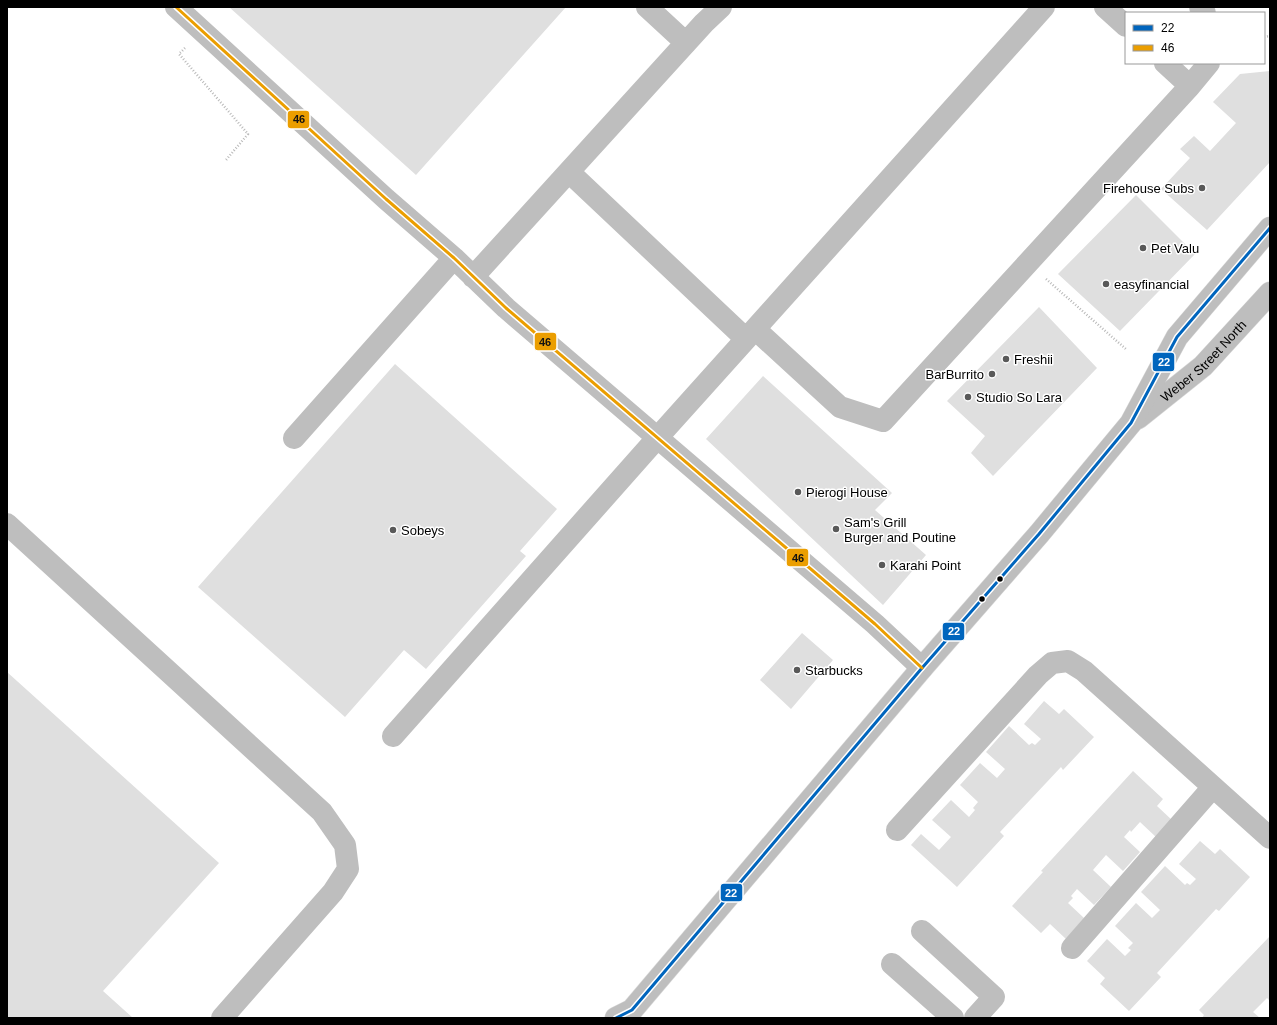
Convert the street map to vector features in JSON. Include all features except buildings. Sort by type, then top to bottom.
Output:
[{"type":"main road","points":[[176,7],[380,194],[454,258],[506,308],[875,624],[922,668]]},
{"type":"main road","points":[[647,7],[686,43]]},
{"type":"main road","points":[[473,277],[704,23],[721,7]]},
{"type":"main road","points":[[393,736],[658,437],[1044,7]]},
{"type":"main road","points":[[1105,7],[1125,25]]},
{"type":"main road","points":[[1166,64],[1190,86]]},
{"type":"main road","points":[[569,172],[751,334],[840,406],[883,421],[1190,86],[1208,64]]},
{"type":"main road","name":"Weber Street North","points":[[1131,424],[1177,337],[1270,228]]},
{"type":"main road","points":[[294,438],[454,258]]},
{"type":"main road","name":"Weber Street North","points":[[630,1016],[922,668],[1039,534],[1131,424],[1203,366],[1270,292]]},
{"type":"main road","points":[[7,524],[322,812],[345,845],[348,868],[333,892],[222,1018]]},
{"type":"main road","points":[[897,830],[1033,681],[1052,663],[1068,661],[1084,670],[1270,838]]},
{"type":"main road","points":[[1072,948],[1213,787]]},
{"type":"main road","points":[[922,932],[994,997],[975,1018]]},
{"type":"main road","points":[[892,964],[953,1018]]},
{"type":"path","points":[[188,44],[179,54],[248,134],[226,160]]},
{"type":"path","points":[[1041,274],[1127,350]]},
{"type":"transit line","name":"46","points":[[176,7],[386,199],[454,258],[506,308],[875,624],[922,668]]},
{"type":"transit line","name":"22","points":[[616,1018],[632,1010],[922,668],[1039,534],[1131,423],[1177,337],[1270,228]]},
{"type":"place","name":"Firehouse Subs","points":[[1202,188]]},
{"type":"place","name":"Pet Valu","points":[[1143,248]]},
{"type":"place","name":"easyfinancial","points":[[1106,284]]},
{"type":"place","name":"Freshii","points":[[1006,359]]},
{"type":"place","name":"BarBurrito","points":[[992,374]]},
{"type":"place","name":"Studio So Lara","points":[[968,397]]},
{"type":"place","name":"Pierogi House","points":[[798,492]]},
{"type":"place","name":"Sam's Grill Burger and Poutine","points":[[836,529]]},
{"type":"place","name":"Sobeys","points":[[393,530]]},
{"type":"place","name":"Karahi Point","points":[[882,565]]},
{"type":"place","name":"Starbucks","points":[[797,670]]}]
